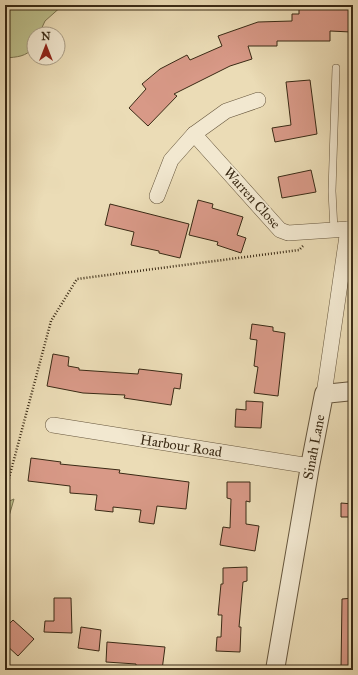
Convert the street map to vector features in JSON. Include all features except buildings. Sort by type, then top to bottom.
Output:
[{"type":"street","points":[[157,196],[171,160],[194,134],[226,112],[258,100]]},
{"type":"street","name":"Warren Close","points":[[194,134],[280,230],[288,233],[345,229]]},
{"type":"street","name":"Sinah Lane","points":[[275,670],[324,394],[345,229]]},
{"type":"street","points":[[324,394],[353,391]]},
{"type":"street","name":"Harbour Road","points":[[53,425],[310,466]]},
{"type":"lane","points":[[336,68],[332,176],[345,229]]},
{"type":"path","points":[[5,494],[51,321],[77,279],[300,250],[318,231]]},
{"type":"green space","points":[[5,5],[63,5],[45,21],[43,26],[26,26],[26,54],[5,58]]},
{"type":"green space","points":[[14,499],[5,530],[5,503]]}]
